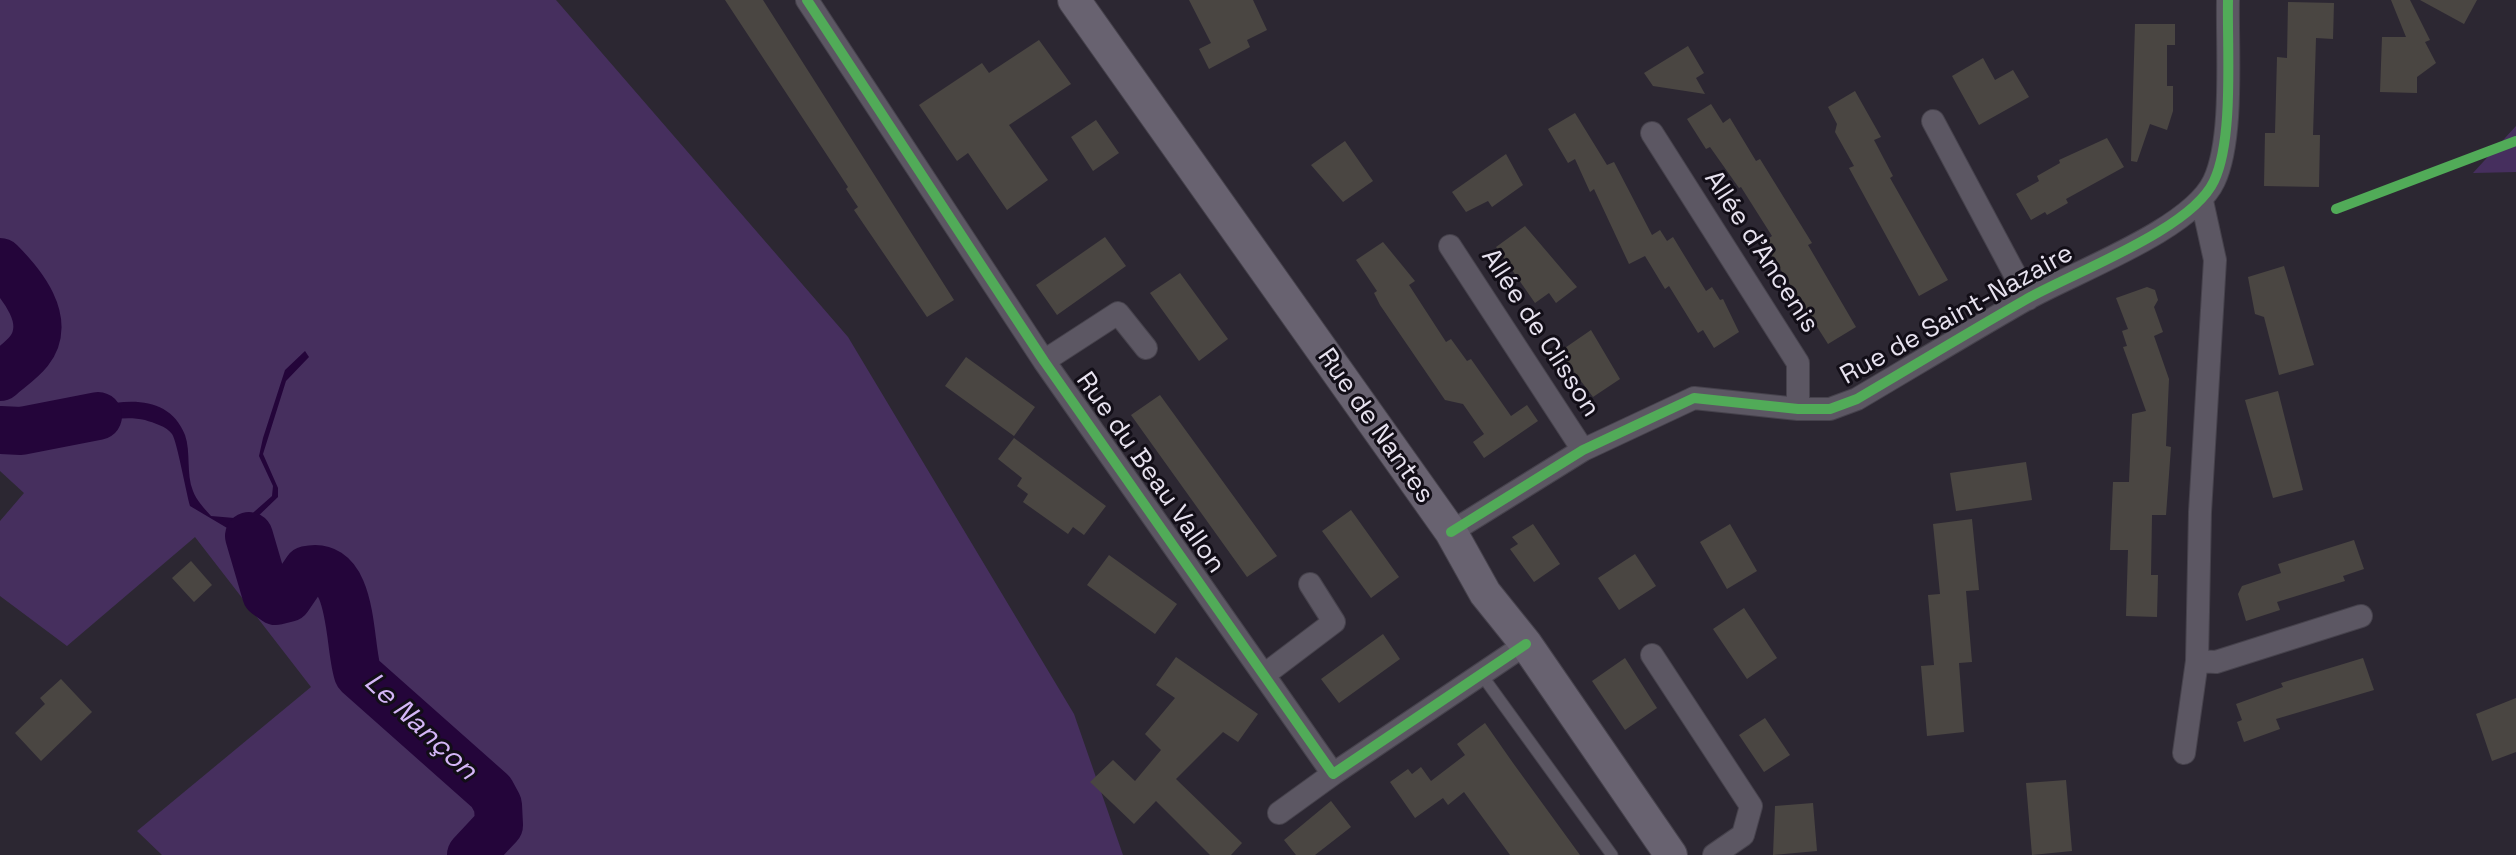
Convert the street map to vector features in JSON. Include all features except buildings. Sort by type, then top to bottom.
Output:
[{"type":"main road","name":"Rue de Nantes","points":[[1074,0],[1451,532],[1485,593],[1526,644],[1671,855]]},
{"type":"street","name":"Rue du Beau Vallon","points":[[807,0],[1044,361],[1333,774]]},
{"type":"street","name":"Rue de Saint-Nazaire","points":[[1451,532],[1583,450],[1694,398],[1798,409],[1830,409],[1857,399],[2028,299],[2171,225],[2202,201],[2214,181],[2222,155],[2228,0]]},
{"type":"street","points":[[1933,121],[2028,299]]},
{"type":"street","name":"Allée d'Ancenis","points":[[1652,133],[1798,363],[1798,409]]},
{"type":"street","points":[[2184,753],[2197,661],[2200,512],[2215,260],[2202,201]]},
{"type":"street","name":"Allée de Clisson","points":[[1450,246],[1583,450]]},
{"type":"street","name":"Rue du Beau Vallon","points":[[1044,361],[1118,313],[1146,348]]},
{"type":"street","points":[[1264,675],[1334,622],[1310,584]]},
{"type":"street","points":[[2197,661],[2216,662],[2361,616]]},
{"type":"street","points":[[1279,813],[1526,644]]},
{"type":"street","points":[[1652,655],[1751,806],[1743,835],[1714,855]]},
{"type":"lane","points":[[1481,674],[1612,855]]},
{"type":"shaded area","points":[[0,0],[556,0],[848,337],[1074,714],[1123,855],[162,855],[137,831],[311,687],[195,537],[67,646],[0,596],[0,521],[24,493],[0,471]]},
{"type":"shaded area","points":[[2516,126],[2516,172],[2473,173]]},
{"type":"water","points":[[0,252],[43,303],[53,333],[51,348],[43,363],[0,400],[0,383],[33,351],[34,324],[28,305],[0,268]]},
{"type":"water","points":[[305,351],[309,357],[286,381],[263,454],[278,488],[278,497],[251,523],[270,596],[275,600],[283,598],[292,571],[302,563],[333,567],[359,614],[362,678],[503,793],[510,806],[512,834],[492,855],[478,855],[499,833],[498,811],[487,794],[356,681],[351,665],[346,614],[342,599],[334,587],[321,579],[301,576],[288,607],[265,608],[249,541],[190,506],[176,446],[169,431],[145,420],[127,418],[87,424],[29,439],[13,441],[0,438],[0,425],[16,435],[107,404],[131,402],[154,405],[172,415],[185,435],[191,484],[201,504],[211,516],[246,519],[272,496],[273,486],[259,456],[263,438],[285,370]]},
{"type":"waterway","name":"Le Nançon","points":[[0,262],[25,291],[38,327],[29,351],[0,377]]},
{"type":"waterway","name":"Le Nançon","points":[[0,430],[21,431],[98,416]]},
{"type":"waterway","name":"Le Nançon","points":[[249,536],[266,594],[276,601],[288,598],[307,570],[323,570],[334,578],[347,607],[358,674],[491,792],[498,805],[499,825],[471,855]]},
{"type":"cycle path","points":[[807,0],[1044,361],[1333,774],[1526,644]]},
{"type":"cycle path","points":[[1451,532],[1583,450],[1694,398],[1798,409],[1830,409],[1857,399],[2025,300],[2129,248],[2182,216],[2201,199],[2214,181],[2220,163],[2227,118],[2228,0]]},
{"type":"cycle path","points":[[2336,209],[2516,141]]}]
